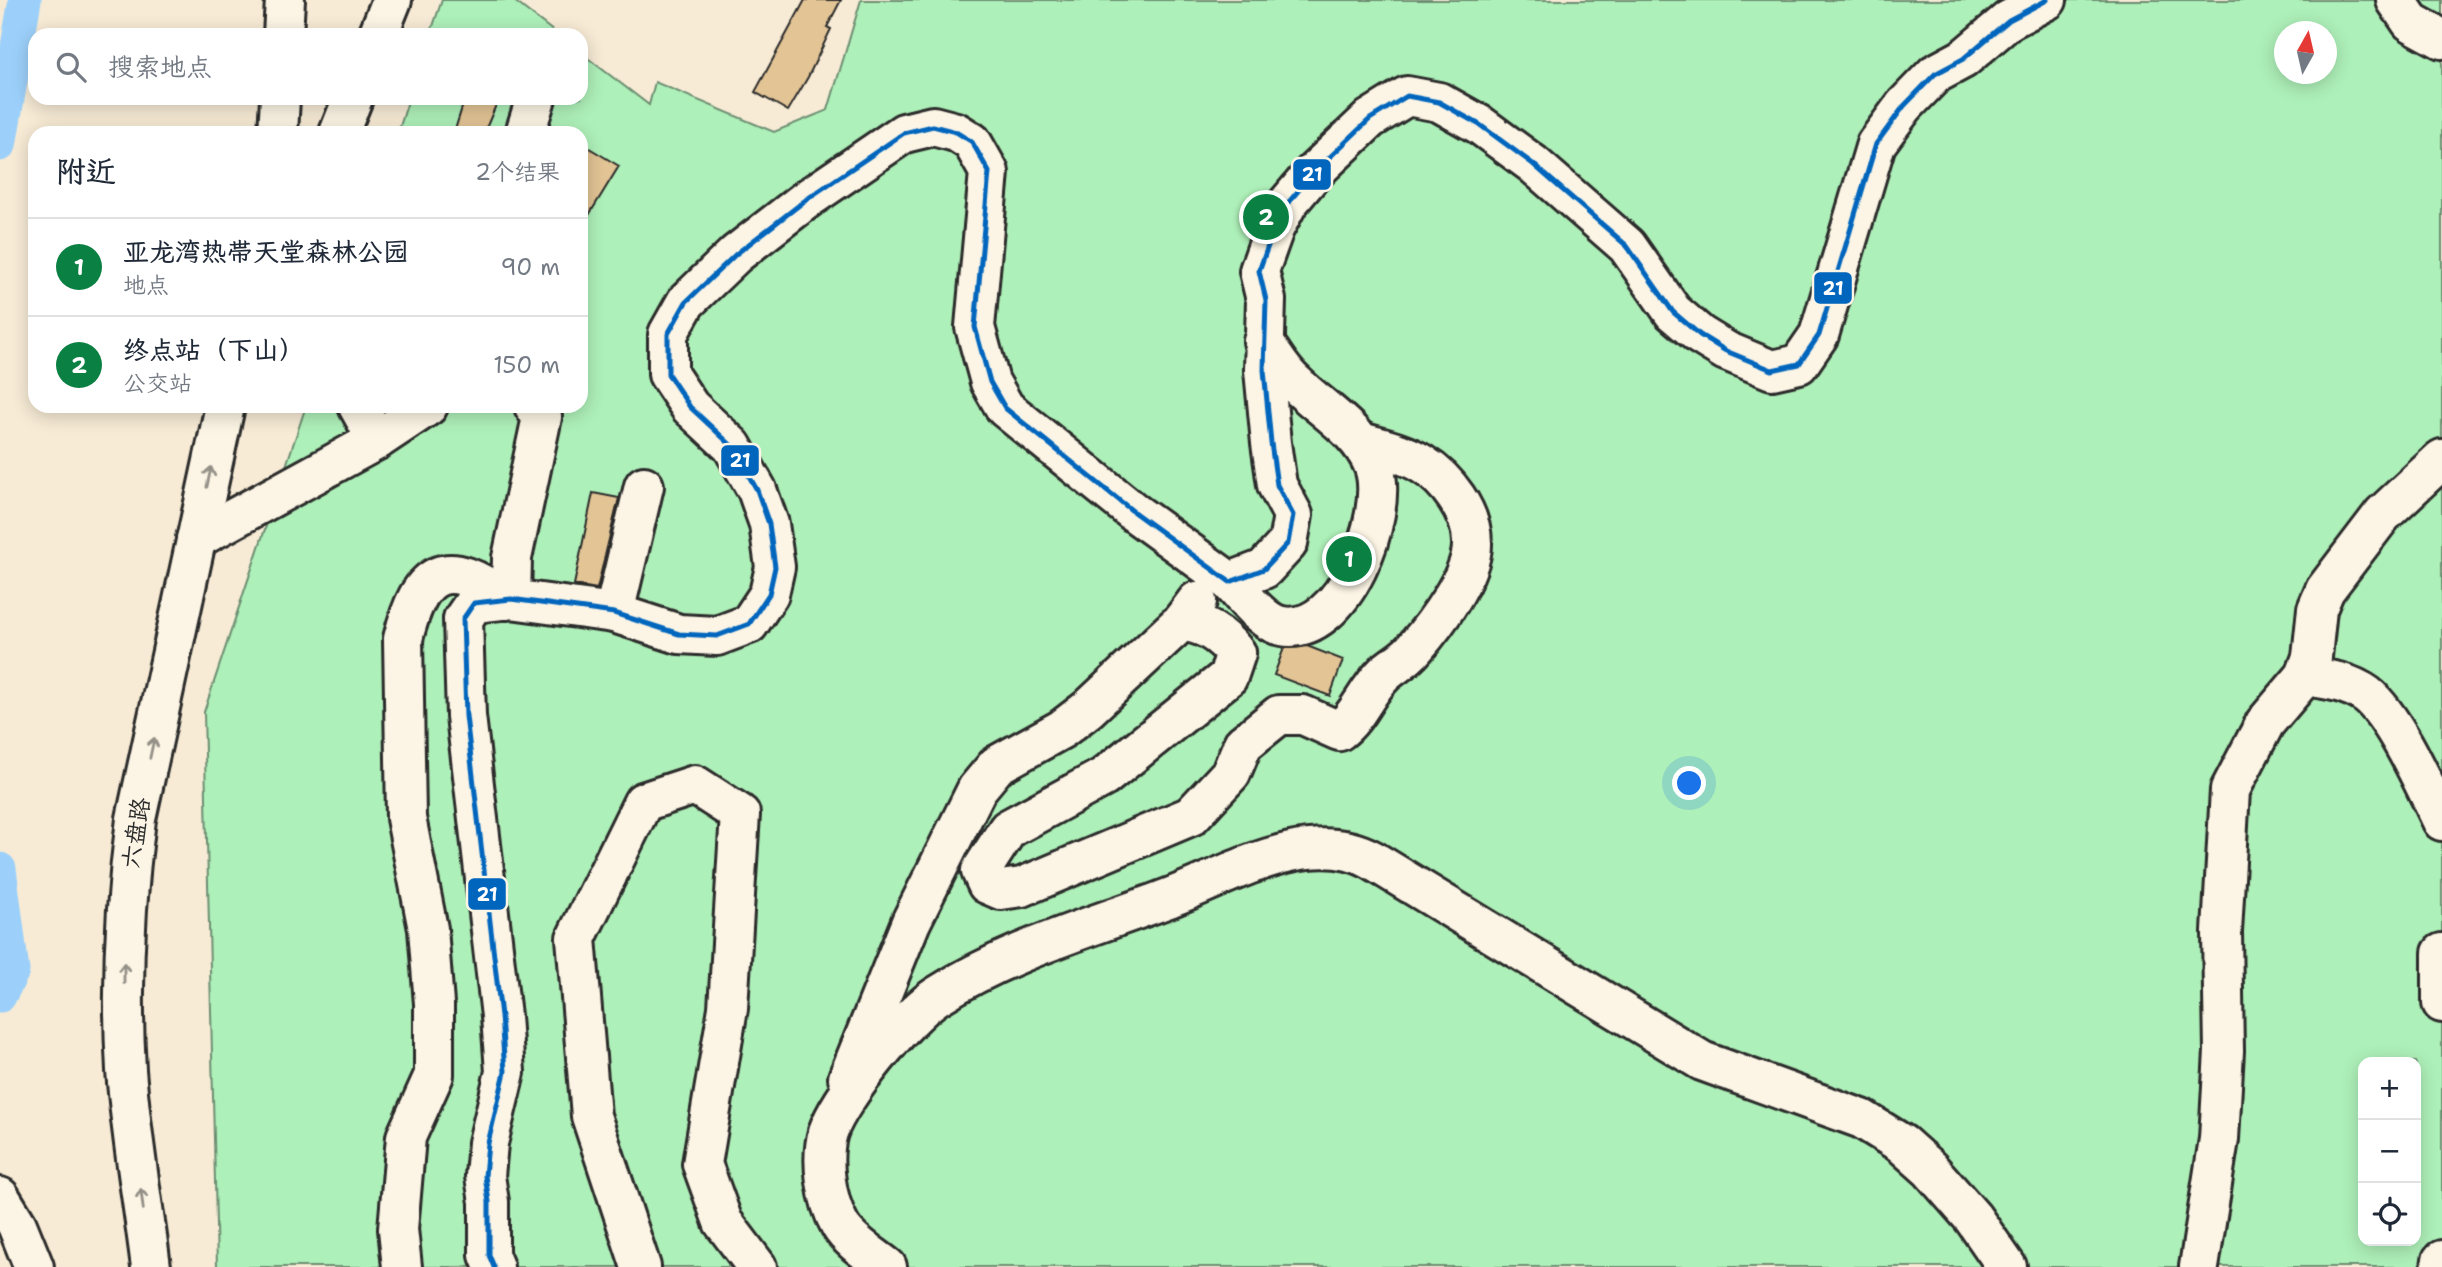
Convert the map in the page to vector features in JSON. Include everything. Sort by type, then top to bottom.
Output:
[{"type":"street","points":[[283,28],[285,0]]},
{"type":"street","points":[[381,28],[392,0]]},
{"type":"street","points":[[887,1267],[840,1226],[824,1175],[828,1132],[885,981],[955,827],[976,789],[997,765],[1062,729],[1088,709],[1224,579],[1264,569],[1287,543],[1293,515],[1277,485],[1263,341],[1266,299],[1259,271],[1274,229],[1288,203],[1341,144],[1392,102],[1407,96],[1439,102],[1480,125],[1533,164],[1627,246],[1673,312],[1700,335],[1726,351],[1772,370],[1799,364],[1819,335],[1876,144],[1904,106],[1935,74],[1963,59],[2010,20],[2047,0]]},
{"type":"street","points":[[2396,0],[2412,22],[2442,39]]},
{"type":"street","points":[[278,126],[280,105]]},
{"type":"street","points":[[343,126],[350,105]]},
{"type":"street","points":[[527,126],[535,105]]},
{"type":"street","points":[[494,1267],[489,1255],[489,1202],[485,1176],[488,1143],[505,1072],[502,1016],[466,716],[463,619],[474,603],[508,599],[614,613],[678,634],[717,635],[749,624],[769,594],[775,567],[769,524],[757,489],[732,446],[690,407],[668,374],[668,334],[686,302],[736,254],[857,162],[904,133],[933,126],[956,132],[972,142],[989,172],[975,327],[990,382],[1005,408],[1280,626],[1305,627],[1324,614],[1349,584],[1363,558],[1374,519],[1378,488],[1374,468],[1362,442]]},
{"type":"street","points":[[1182,621],[1213,630],[1236,653],[1228,677],[1104,777],[1009,829],[981,871],[987,884],[1001,890],[1022,887],[1191,816],[1231,773],[1243,744],[1279,715],[1303,715],[1339,731],[1352,721],[1365,694],[1413,651],[1461,583],[1472,543],[1464,510],[1444,482],[1421,463],[1362,442],[1293,382],[1263,341]]},
{"type":"street","name":"六盘路","points":[[151,1267],[127,1073],[124,1012],[126,908],[136,819],[223,413]]},
{"type":"street","points":[[362,413],[377,440]]},
{"type":"street","points":[[196,539],[377,440],[418,413]]},
{"type":"street","points":[[508,599],[512,558],[542,417],[539,413]]},
{"type":"street","points":[[2199,1267],[2219,1139],[2224,1051],[2222,932],[2230,790],[2265,723],[2305,676],[2312,657],[2317,609],[2325,590],[2383,514],[2442,459]]},
{"type":"street","points":[[614,613],[645,486]]},
{"type":"street","points":[[402,1267],[398,1229],[407,1137],[434,1075],[434,1004],[428,929],[406,818],[403,639],[409,615],[427,581],[448,572],[480,580],[508,599]]},
{"type":"street","points":[[2305,676],[2337,681],[2367,695],[2397,735],[2442,821]]},
{"type":"street","points":[[641,1267],[591,1116],[576,938],[643,802],[695,785],[740,814],[729,1008],[702,1164],[723,1222],[757,1267]]},
{"type":"street","points":[[828,1132],[859,1082],[909,1021],[935,997],[1064,934],[1166,900],[1262,862],[1312,849],[1345,849],[1372,860],[1702,1061],[1862,1119],[1902,1144],[1930,1170],[1972,1218],[2006,1266]]},
{"type":"street","points":[[2442,953],[2442,1003]]},
{"type":"street","points":[[0,1197],[17,1225],[34,1267]]},
{"type":"street","points":[[2441,1267],[2442,1260]]},
{"type":"green space","points":[[442,0],[513,0],[549,28],[432,28]]},
{"type":"green space","points":[[861,0],[2442,0],[2442,1267],[217,1267],[204,712],[304,413],[588,413],[588,126],[400,126],[407,105],[588,105],[588,58],[649,105],[655,82],[774,132],[828,110]]},
{"type":"building","points":[[805,0],[841,0],[827,27],[831,29],[788,111],[755,92]]},
{"type":"building","points":[[463,105],[496,105],[487,126],[456,126]]},
{"type":"building","points":[[588,147],[619,166],[588,217]]},
{"type":"building","points":[[593,493],[619,498],[597,589],[574,585]]},
{"type":"building","points":[[1307,646],[1343,660],[1330,696],[1274,675],[1284,648]]},
{"type":"waterway","points":[[0,145],[25,0]]},
{"type":"waterway","points":[[0,869],[13,971],[0,996]]},
{"type":"transit line","name":"21","points":[[494,1267],[489,1255],[489,1202],[485,1176],[488,1143],[505,1072],[501,1016],[466,716],[463,619],[474,603],[511,599],[614,613],[679,634],[717,636],[749,624],[769,594],[775,567],[769,524],[757,490],[732,446],[690,407],[668,374],[668,334],[686,302],[736,254],[807,199],[904,133],[933,126],[956,132],[972,142],[989,172],[975,327],[990,382],[1005,408],[1135,513],[1230,582],[1264,569],[1288,543],[1293,515],[1277,485],[1271,443],[1264,370],[1266,300],[1259,271],[1274,229],[1288,203],[1314,172],[1370,119],[1407,96],[1439,102],[1480,125],[1533,164],[1627,246],[1673,312],[1700,335],[1726,351],[1772,370],[1799,364],[1819,335],[1876,144],[1904,106],[1935,74],[1963,59],[2009,20],[2047,0]]},
{"type":"place","name":"终点站（下山）","points":[[1266,217]]},
{"type":"place","name":"亚龙湾热带天堂森林公园","points":[[1349,559]]}]
